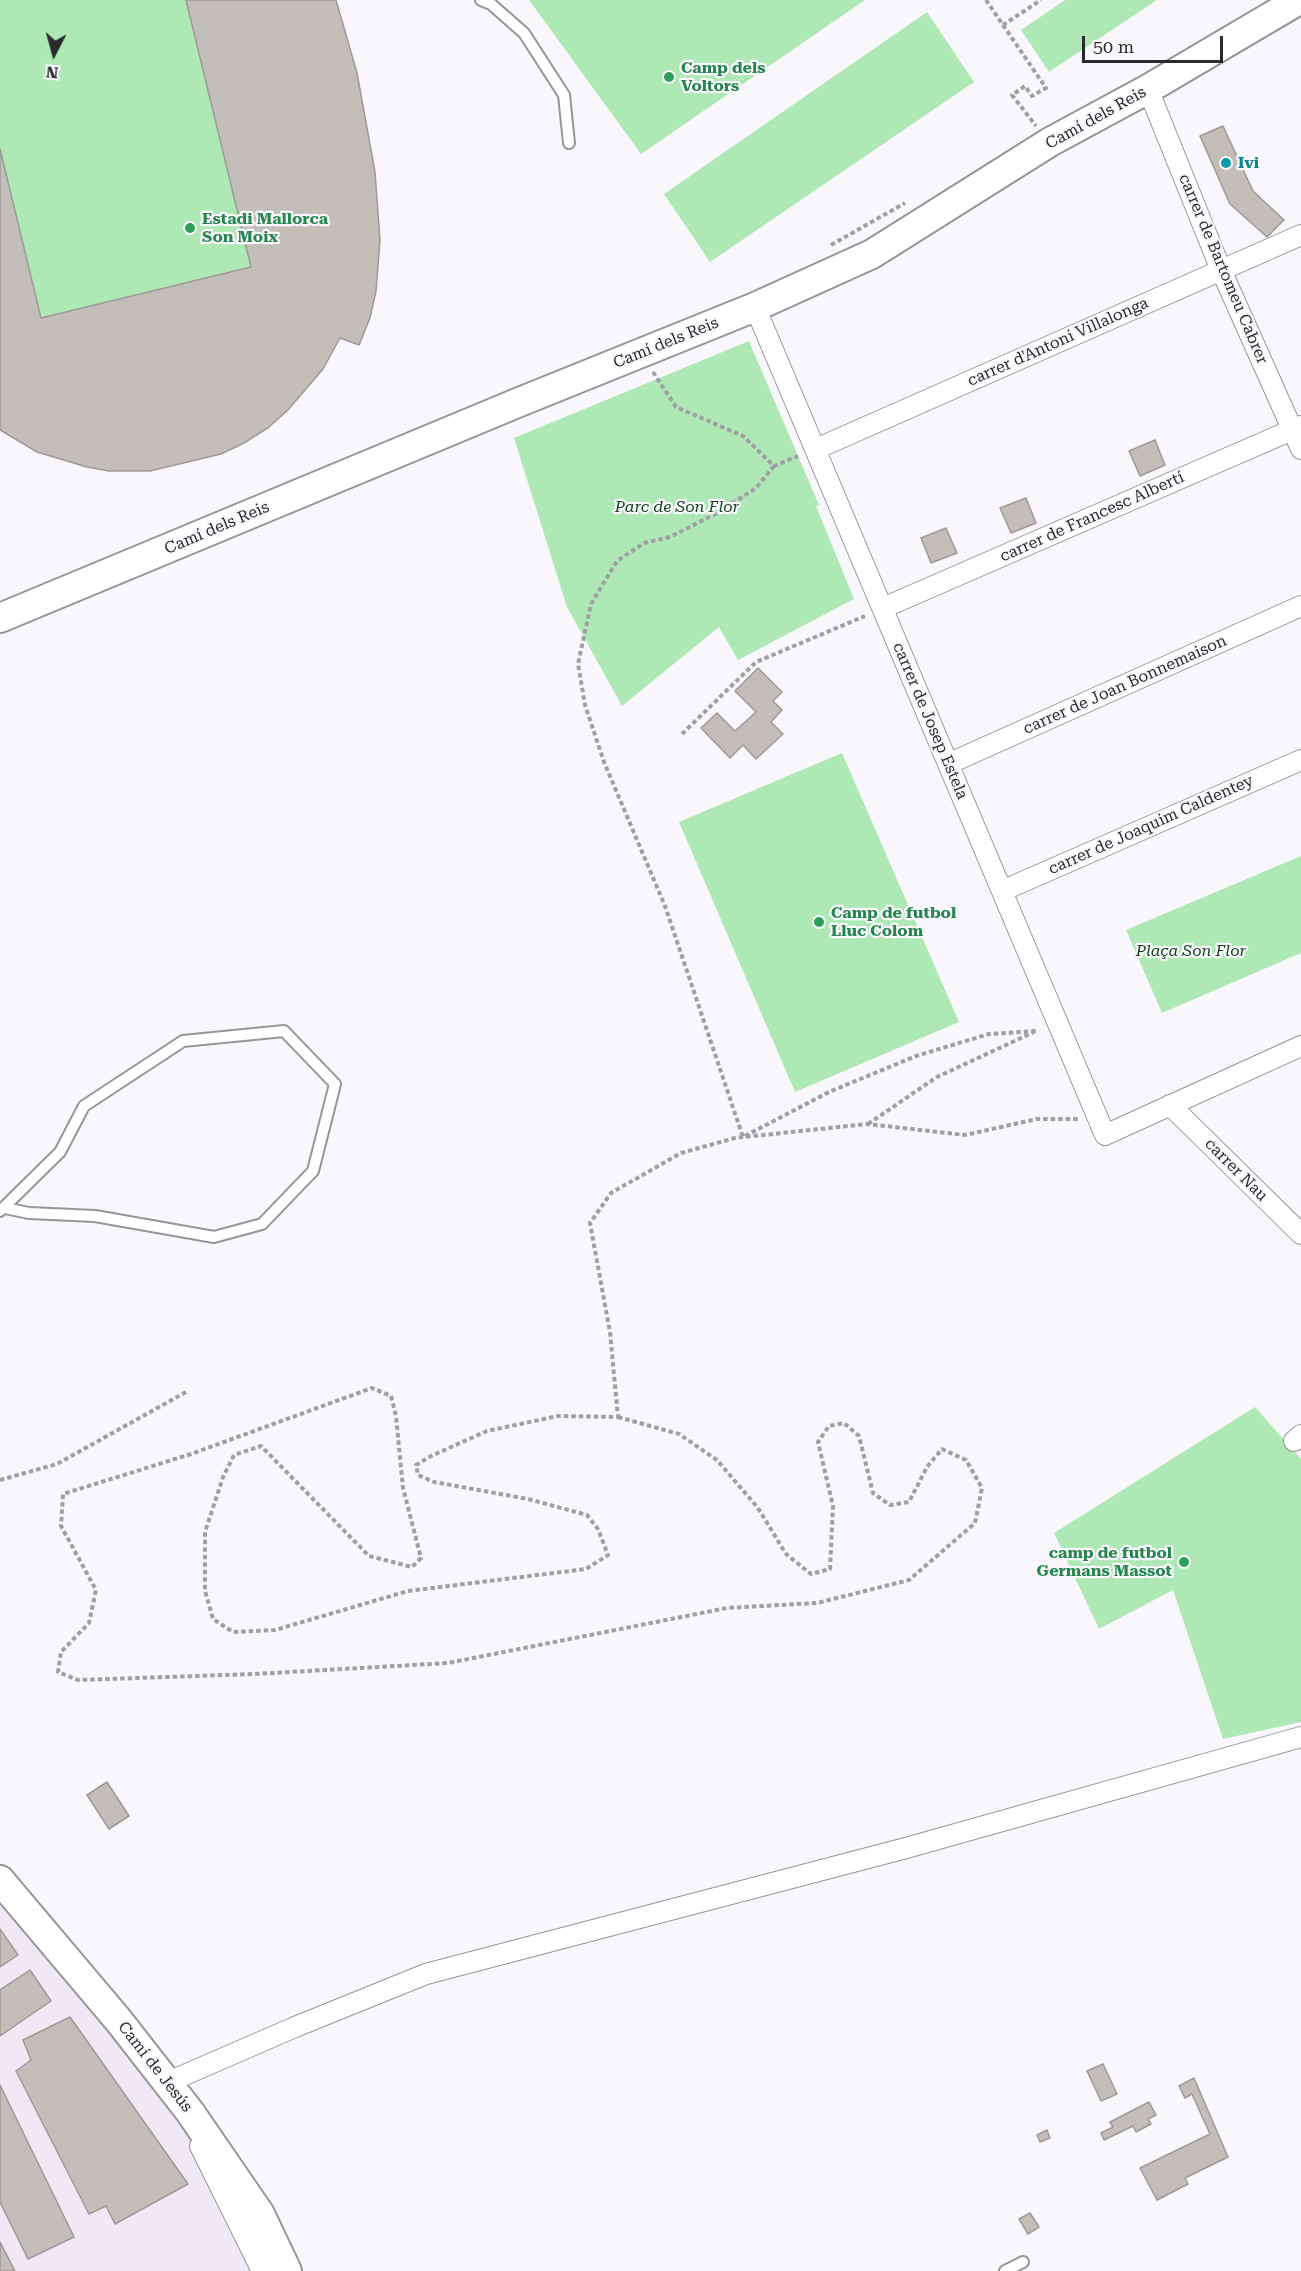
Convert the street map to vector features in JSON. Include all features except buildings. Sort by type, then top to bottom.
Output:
[{"type":"street","name":"Camí dels Reis","points":[[0,618],[755,307],[872,254],[1050,142],[1148,89],[1299,0]]},
{"type":"street","name":"carrer de Bartomeu Cabrer","points":[[1148,89],[1221,270],[1297,428],[1301,449]]},
{"type":"street","name":"carrer d'Antoni Villalonga","points":[[816,449],[1301,235]]},
{"type":"street","name":"carrer de Josep Estela","points":[[755,307],[1102,1127]]},
{"type":"street","name":"carrer de Francesc Albertí","points":[[883,608],[1297,428]]},
{"type":"street","name":"carrer de Joan Bonnemaison","points":[[948,764],[1301,606]]},
{"type":"street","name":"carrer de Joaquim Caldentey","points":[[1002,891],[1301,760]]},
{"type":"street","points":[[1102,1127],[1170,1105],[1301,1047]]},
{"type":"street","name":"carrer Nau","points":[[1170,1105],[1301,1234]]},
{"type":"street","points":[[166,2083],[426,1974],[906,1848],[1301,1737]]},
{"type":"street","name":"Camí de Jesús","points":[[0,1880],[119,2020],[190,2112],[260,2214],[287,2271]]},
{"type":"street","points":[[190,2112],[200,2145],[262,2271]]},
{"type":"lane","points":[[481,0],[491,4],[524,33],[564,95],[569,144]]},
{"type":"lane","points":[[284,1031],[335,1084],[313,1171],[262,1224],[214,1237],[95,1216],[29,1213],[2,1209],[60,1152],[84,1106],[183,1041],[284,1031]]},
{"type":"lane","points":[[1005,2271],[1023,2262]]},
{"type":"path","points":[[986,0],[1046,88],[1032,96],[1025,86],[1012,95],[1050,142]]},
{"type":"path","points":[[1003,25],[1041,0]]},
{"type":"path","points":[[825,248],[906,202]]},
{"type":"path","points":[[641,353],[676,407],[743,436],[774,466]]},
{"type":"path","points":[[743,1137],[665,906],[604,762],[585,705],[578,664],[591,604],[617,561],[644,543],[670,537],[719,512],[756,488],[774,466],[816,449]]},
{"type":"path","points":[[682,734],[756,662],[883,608]]},
{"type":"path","points":[[867,1124],[937,1077],[1036,1031],[1054,1014]]},
{"type":"path","points":[[743,1137],[829,1092],[916,1056],[989,1034],[1036,1031]]},
{"type":"path","points":[[618,1417],[610,1332],[590,1223],[611,1193],[681,1153],[743,1137],[867,1124],[964,1135],[1037,1119],[1102,1127]]},
{"type":"path","points":[[372,1388],[391,1396],[396,1416],[403,1488],[421,1558],[412,1568],[369,1556],[261,1446],[234,1455],[223,1477],[205,1532],[205,1591],[213,1619],[233,1632],[274,1630],[408,1591],[586,1569],[608,1555],[598,1529],[587,1515],[528,1499],[434,1482],[418,1475],[416,1465],[487,1431],[558,1416],[618,1417],[679,1434],[717,1460],[758,1508],[786,1554],[811,1574],[830,1569],[833,1506],[818,1442],[829,1426],[844,1423],[859,1436],[873,1493],[890,1506],[909,1502],[927,1467],[942,1449],[966,1460],[982,1488],[975,1523],[909,1580],[817,1603],[727,1608],[448,1663],[255,1674],[78,1680],[58,1672],[61,1653],[89,1623],[96,1590],[61,1526],[63,1494],[190,1454],[372,1388]]},
{"type":"path","points":[[0,1480],[57,1464],[186,1392]]},
{"type":"shaded area","points":[[0,1881],[260,2214],[286,2271],[0,2271]]},
{"type":"green space","name":"Estadi Mallorca Son Moix","points":[[0,0],[336,0],[357,73],[375,172],[380,240],[376,291],[370,318],[359,345],[340,338],[323,369],[288,410],[269,427],[244,443],[221,454],[150,471],[109,471],[37,452],[0,430]]},
{"type":"green space","name":"Camp dels Voltors","points":[[529,0],[865,0],[641,154]]},
{"type":"green space","points":[[1065,0],[1157,0],[1049,72],[1021,30]]},
{"type":"green space","points":[[927,12],[974,82],[710,262],[664,194]]},
{"type":"green space","name":"Parc de Son Flor","points":[[749,341],[819,505],[816,506],[854,599],[738,660],[719,627],[622,706],[567,607],[514,438]]},
{"type":"green space","name":"Camp de futbol Lluc Colom","points":[[842,753],[959,1022],[795,1092],[679,822]]},
{"type":"green space","name":"Plaça Son Flor","points":[[1301,856],[1301,953],[1162,1013],[1126,930]]},
{"type":"green space","name":"camp de futbol Germans Massot","points":[[1255,1407],[1301,1459],[1301,1722],[1223,1739],[1173,1590],[1099,1629],[1054,1533]]},
{"type":"place","name":"Camp dels Voltors","points":[[669,77]]},
{"type":"place","name":"Ivi","points":[[1226,163]]},
{"type":"place","name":"Estadi Mallorca Son Moix","points":[[190,228]]},
{"type":"place","name":"Camp de futbol Lluc Colom","points":[[819,922]]},
{"type":"place","name":"camp de futbol Germans Massot","points":[[1184,1562]]}]
